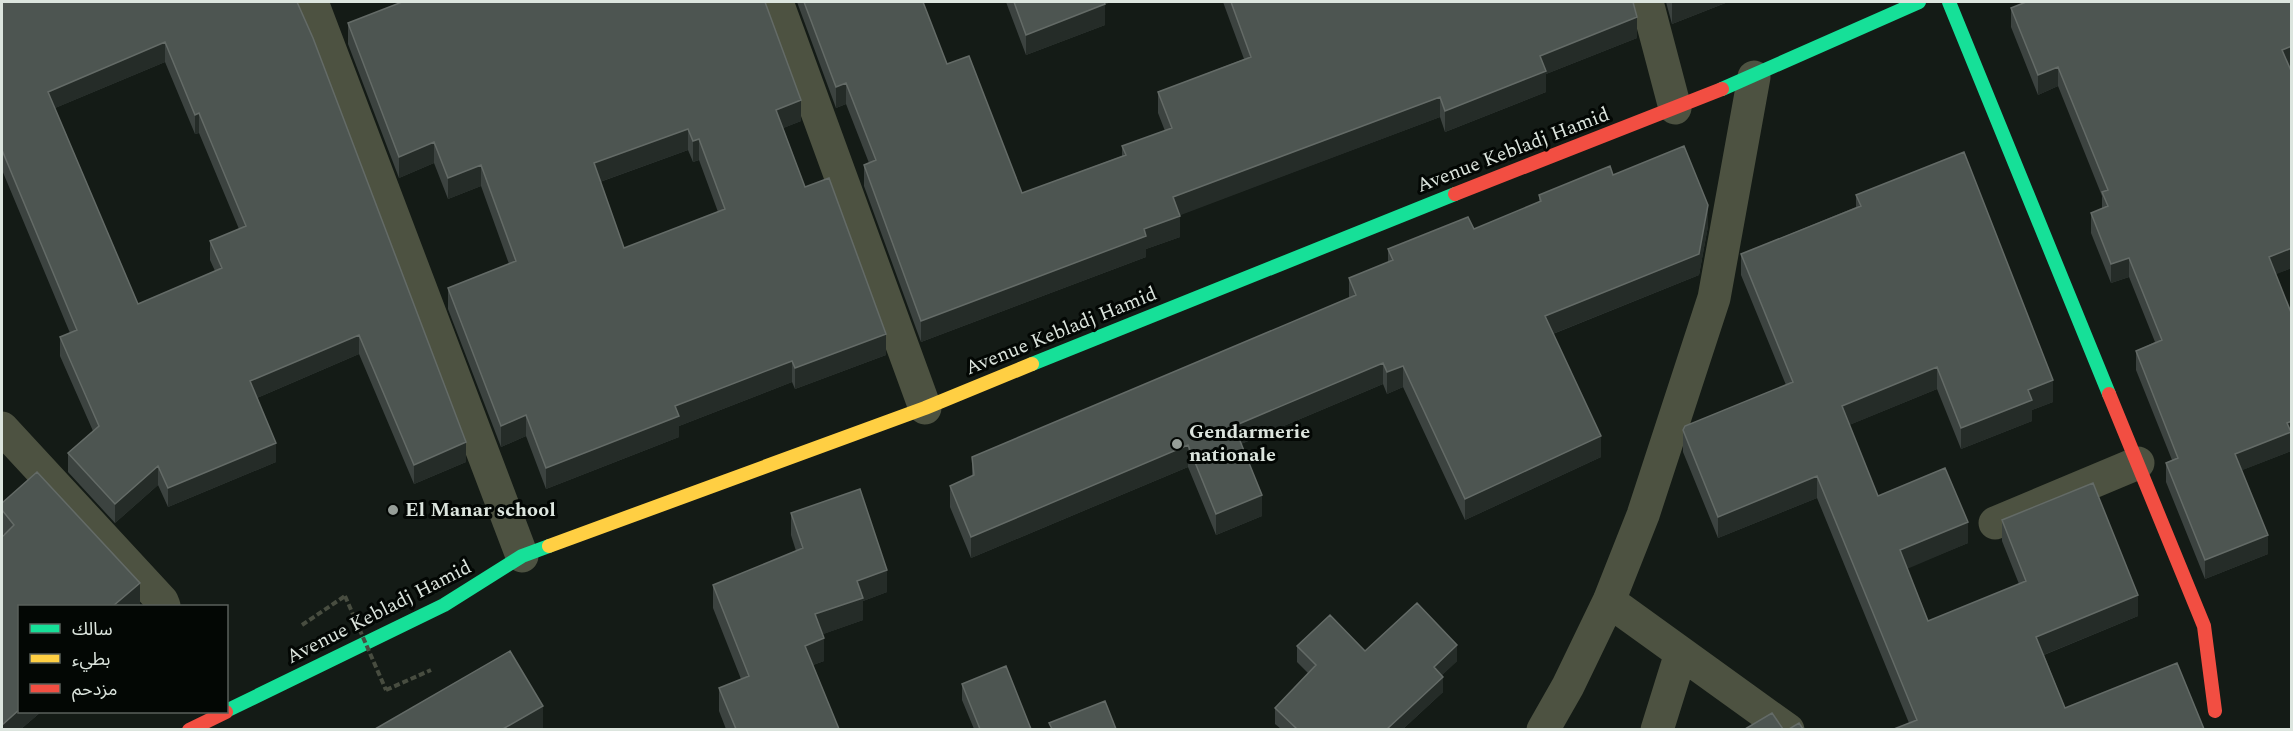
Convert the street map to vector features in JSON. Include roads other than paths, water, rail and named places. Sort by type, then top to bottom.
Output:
[{"type":"main road","name":"Avenue Kebladj Hamid","points":[[228,708],[444,605],[522,556],[925,408],[1331,242],[1754,77],[1919,2]]},
{"type":"main road","points":[[1949,2],[2204,626],[2215,711]]},
{"type":"street","points":[[312,2],[522,556]]},
{"type":"street","points":[[777,2],[925,408]]},
{"type":"street","points":[[1647,2],[1675,108]]},
{"type":"street","points":[[1542,729],[1568,686],[1609,601],[1643,515],[1714,298],[1754,77]]},
{"type":"street","points":[[2,428],[164,605]]},
{"type":"street","points":[[1995,524],[2138,463]]},
{"type":"street","points":[[1609,601],[1788,729]]},
{"type":"street","points":[[1657,729],[1681,653]]},
{"type":"place","name":"Gendarmerie nationale","points":[[1177,444]]},
{"type":"place","name":"El Manar school","points":[[393,510]]}]
